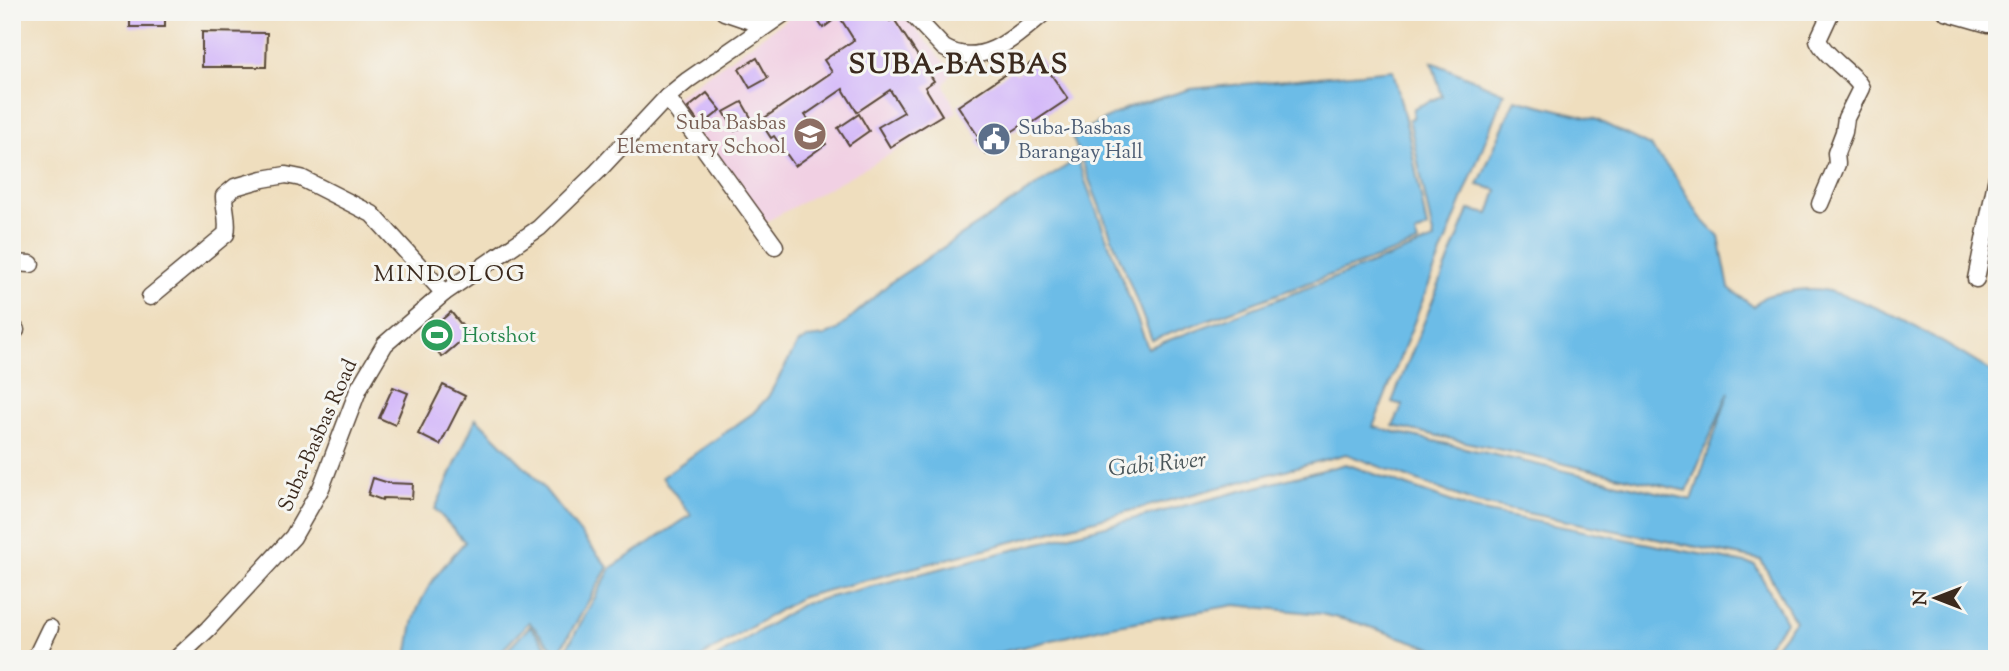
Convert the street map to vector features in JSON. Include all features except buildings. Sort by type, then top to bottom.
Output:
[{"type":"street","points":[[724,12],[765,26]]},
{"type":"street","name":"Suba-Basbas Road","points":[[176,659],[208,629],[293,537],[321,488],[346,419],[385,344],[444,293],[539,228],[597,172],[667,97],[786,12]]},
{"type":"street","points":[[910,12],[944,48],[974,56],[988,52],[1019,34],[1045,12]]},
{"type":"street","points":[[1820,204],[1837,164],[1836,153],[1846,118],[1861,88],[1819,44],[1818,40],[1831,12]]},
{"type":"street","points":[[1946,12],[1997,24]]},
{"type":"street","points":[[667,97],[775,246]]},
{"type":"street","points":[[150,297],[226,234],[228,226],[224,196],[235,187],[263,178],[286,176],[301,178],[372,214],[444,293]]},
{"type":"street","points":[[1976,279],[1997,177]]},
{"type":"street","points":[[12,263],[31,264]]},
{"type":"street","points":[[35,659],[50,628]]},
{"type":"shaded area","name":"Suba Basbas Elementary School","points":[[797,12],[901,12],[952,71],[944,85],[957,112],[887,156],[762,224],[673,99]]},
{"type":"water","name":"Gabi River","points":[[1432,62],[1504,93],[1373,427],[1692,500],[1729,392],[1687,491],[1393,426],[1403,405],[1392,402],[1469,210],[1489,214],[1497,190],[1478,185],[1515,99],[1595,119],[1650,146],[1675,176],[1700,217],[1719,237],[1729,288],[1754,307],[1764,297],[1796,290],[1817,289],[1850,297],[1936,338],[1997,375],[1997,659],[1765,659],[1795,621],[1761,560],[1477,503],[1346,454],[802,597],[697,659],[561,659],[611,568],[691,515],[662,477],[753,413],[768,397],[798,343],[837,330],[891,282],[1077,159],[1148,348],[1434,240],[1409,119],[1413,118],[1414,108],[1442,96]]},
{"type":"water","points":[[1393,70],[1427,228],[1415,234],[1418,243],[1152,340],[1072,136],[1129,107],[1191,89]]},
{"type":"water","points":[[476,418],[534,476],[608,567],[558,654],[529,622],[494,659],[406,659],[418,608],[428,588],[465,542],[435,509]]},
{"type":"water","points":[[1346,464],[1472,509],[1755,565],[1786,622],[1756,659],[1465,659],[1358,623],[1321,614],[1235,605],[1106,627],[973,659],[714,659],[803,604]]},
{"type":"water","points":[[530,626],[557,659],[499,659]]},
{"type":"place","name":"Suba Basbas Elementary School","points":[[810,134]]},
{"type":"place","name":"Suba-Basbas Barangay Hall","points":[[994,139]]},
{"type":"place","name":"Hotshot","points":[[437,335]]},
{"type":"district","name":"SUBA-BASBAS","points":[[959,63]]},
{"type":"district","name":"MINDOLOG","points":[[450,273]]}]
